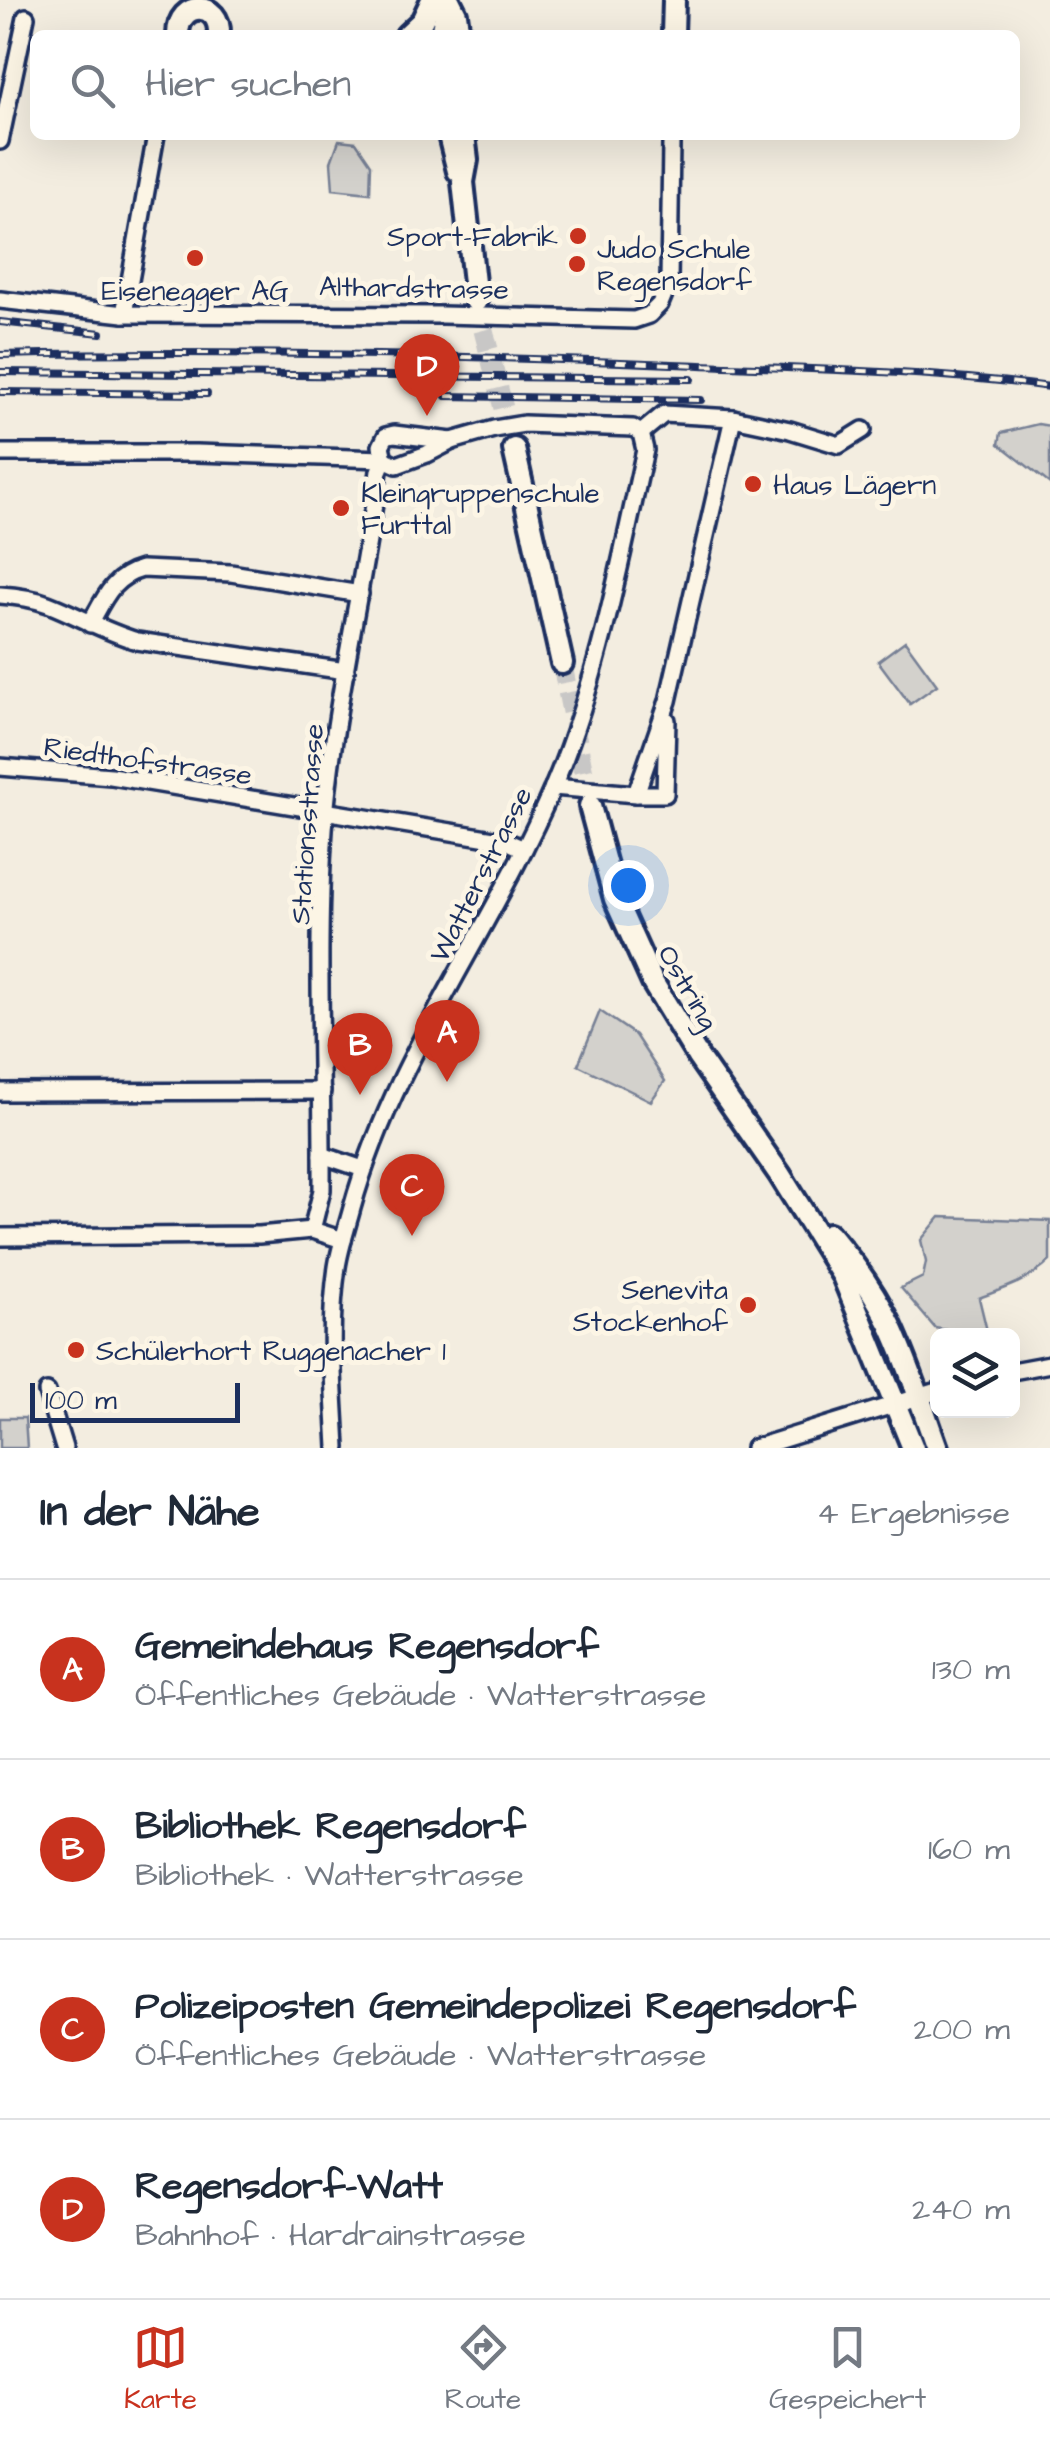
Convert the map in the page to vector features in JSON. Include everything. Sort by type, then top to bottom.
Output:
[{"type":"main road","points":[[412,30],[422,21],[432,0]]},
{"type":"main road","points":[[442,30],[449,0]]},
{"type":"main road","points":[[449,0],[458,30]]},
{"type":"main road","points":[[673,30],[674,0]]},
{"type":"main road","points":[[178,30],[179,22],[192,5],[212,13],[219,30]]},
{"type":"main road","points":[[450,140],[463,182]]},
{"type":"main road","points":[[465,140],[467,160],[463,182],[476,301]]},
{"type":"main road","points":[[514,449],[562,663]]},
{"type":"main road","name":"Ostring","points":[[590,806],[616,899],[646,971],[843,1276],[914,1448]]},
{"type":"main road","name":"Ostring","points":[[780,1175],[856,1266],[889,1322],[928,1394],[937,1448]]},
{"type":"street","points":[[0,140],[26,17]]},
{"type":"street","points":[[124,314],[155,140]]},
{"type":"street","name":"Althardstrasse","points":[[0,300],[124,314],[425,314],[634,320],[649,315],[660,304],[669,282],[670,140]]},
{"type":"street","points":[[0,454],[196,452],[384,458],[396,464],[494,429],[524,424],[633,428],[641,433],[664,414],[733,418],[839,444],[863,430]]},
{"type":"street","points":[[636,794],[668,701],[733,418]]},
{"type":"street","name":"Watterstrasse","points":[[337,1448],[332,1302],[343,1240],[363,1169],[431,1019],[524,849],[580,715],[608,617],[645,450],[641,433]]},
{"type":"street","points":[[384,458],[381,446],[386,436],[394,434],[452,441]]},
{"type":"street","name":"Stationsstrasse","points":[[312,1230],[322,1190],[322,883],[326,811],[384,458]]},
{"type":"street","points":[[90,624],[110,587],[129,572],[142,569],[231,573],[360,594]]},
{"type":"street","points":[[0,595],[46,603],[90,624],[138,640],[346,671]]},
{"type":"street","points":[[553,786],[665,794],[668,701]]},
{"type":"street","name":"Riedthofstrasse","points":[[0,767],[112,776],[506,841],[524,849]]},
{"type":"street","points":[[0,1092],[322,1090]]},
{"type":"street","points":[[322,1155],[363,1169]]},
{"type":"street","points":[[0,1237],[259,1235],[312,1230],[343,1240]]},
{"type":"street","points":[[1020,1370],[1050,1364]]},
{"type":"street","points":[[46,1392],[64,1448]]},
{"type":"street","points":[[754,1448],[928,1394]]},
{"type":"shaded area","points":[[339,140],[356,142],[371,164],[370,193],[333,189],[331,162]]},
{"type":"shaded area","points":[[1038,424],[1050,426],[1050,484],[999,444],[1001,433]]},
{"type":"shaded area","points":[[905,641],[937,685],[910,704],[878,661]]},
{"type":"shaded area","points":[[600,1011],[635,1035],[665,1081],[651,1101],[578,1065]]},
{"type":"shaded area","points":[[940,1217],[1050,1221],[1050,1261],[1025,1279],[979,1298],[986,1328],[935,1328],[901,1288],[923,1277],[926,1262],[921,1240]]},
{"type":"shaded area","points":[[0,1418],[25,1418],[27,1448],[0,1448]]},
{"type":"tunnel","points":[[476,301],[514,449]]},
{"type":"tunnel","points":[[562,663],[590,806]]},
{"type":"railway","points":[[0,322],[101,333]]},
{"type":"railway","points":[[0,355],[252,353],[505,358],[862,371],[1050,387]]},
{"type":"railway","points":[[0,372],[691,379]]},
{"type":"railway","points":[[0,392],[207,394]]},
{"type":"railway","points":[[446,396],[701,400]]},
{"type":"place","name":"Sport-Fabrik","points":[[578,236]]},
{"type":"place","name":"Eisenegger AG","points":[[195,258]]},
{"type":"place","name":"Judo Schule Regensdorf","points":[[577,264]]},
{"type":"place","name":"Regensdorf-Watt","points":[[427,416]]},
{"type":"place","name":"Haus Lägern","points":[[753,484]]},
{"type":"place","name":"Kleingruppenschule Furttal","points":[[341,508]]},
{"type":"place","name":"Gemeindehaus Regensdorf","points":[[447,1082]]},
{"type":"place","name":"Bibliothek Regensdorf","points":[[360,1095]]},
{"type":"place","name":"Polizeiposten Gemeindepolizei Regensdorf","points":[[412,1236]]},
{"type":"place","name":"Senevita Stockenhof","points":[[748,1305]]},
{"type":"place","name":"Schülerhort Ruggenacher 1","points":[[76,1350]]}]
